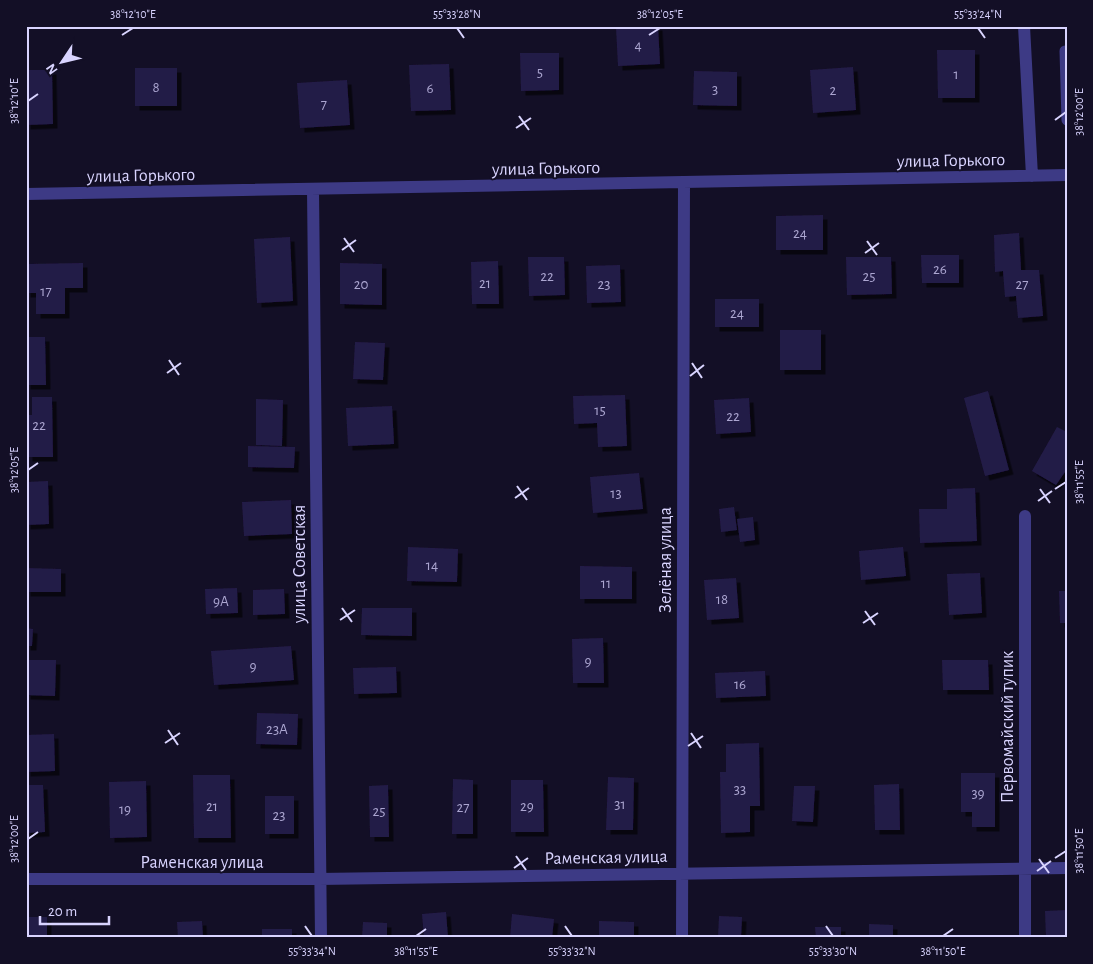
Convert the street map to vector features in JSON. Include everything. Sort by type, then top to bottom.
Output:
[{"type":"street","points":[[1024,26],[1032,176]]},
{"type":"street","name":"улица Горького","points":[[26,194],[1067,175]]},
{"type":"street","name":"Зелёная улица","points":[[682,938],[684,182]]},
{"type":"street","name":"улица Советская","points":[[314,190],[321,938]]},
{"type":"street","name":"Первомайский тупик","points":[[1024,516],[1025,938]]},
{"type":"street","name":"Раменская улица","points":[[26,879],[319,879],[1067,868]]},
{"type":"lane","points":[[1067,51],[1065,51],[1067,120]]},
{"type":"building","points":[[658,26],[660,64],[618,66],[616,27]]},
{"type":"building","points":[[937,50],[975,50],[975,98],[938,98]]},
{"type":"building","points":[[520,53],[559,53],[559,90],[521,91]]},
{"type":"building","points":[[449,64],[451,110],[411,111],[409,65]]},
{"type":"building","points":[[853,67],[856,110],[813,113],[810,70]]},
{"type":"building","points":[[135,68],[177,68],[177,106],[135,106]]},
{"type":"building","points":[[26,70],[52,70],[53,124],[26,125]]},
{"type":"building","points":[[694,71],[737,72],[737,106],[693,105]]},
{"type":"building","points":[[347,80],[350,125],[300,128],[297,83]]},
{"type":"building","points":[[823,215],[823,250],[776,250],[776,216]]},
{"type":"building","points":[[1019,233],[1021,270],[1039,270],[1043,316],[1018,318],[1016,296],[1005,297],[1003,271],[995,272],[994,235]]},
{"type":"building","points":[[290,237],[293,301],[257,303],[254,239]]},
{"type":"building","points":[[921,255],[959,255],[959,283],[922,283]]},
{"type":"building","points":[[528,257],[564,257],[565,295],[529,296]]},
{"type":"building","points":[[846,257],[891,257],[892,294],[847,295]]},
{"type":"building","points":[[498,261],[499,304],[472,304],[471,262]]},
{"type":"building","points":[[83,263],[83,288],[65,288],[65,314],[36,314],[36,293],[26,293],[26,264]]},
{"type":"building","points":[[340,263],[382,264],[382,305],[340,304]]},
{"type":"building","points":[[620,265],[621,302],[587,303],[586,266]]},
{"type":"building","points":[[715,299],[759,299],[759,327],[715,327]]},
{"type":"building","points":[[780,330],[821,330],[821,370],[780,370]]},
{"type":"building","points":[[26,337],[45,337],[46,385],[26,385]]},
{"type":"building","points":[[355,342],[385,343],[383,380],[353,379]]},
{"type":"building","points":[[988,391],[1009,470],[985,476],[964,398]]},
{"type":"building","points":[[625,395],[627,446],[598,447],[597,423],[574,424],[573,396]]},
{"type":"building","points":[[32,397],[52,397],[53,457],[28,457],[26,415],[32,415]]},
{"type":"building","points":[[749,398],[751,432],[716,434],[714,400]]},
{"type":"building","points":[[256,399],[283,400],[282,446],[256,445]]},
{"type":"building","points":[[392,406],[394,444],[348,446],[346,408]]},
{"type":"building","points":[[1057,427],[1067,432],[1067,469],[1056,485],[1032,471]]},
{"type":"building","points":[[248,446],[295,447],[294,468],[248,467]]},
{"type":"building","points":[[639,473],[643,509],[593,513],[590,477]]},
{"type":"building","points":[[48,481],[49,524],[26,525],[26,482]]},
{"type":"building","points":[[975,488],[977,541],[920,543],[919,509],[947,509],[947,489]]},
{"type":"building","points":[[291,500],[292,534],[244,536],[242,502]]},
{"type":"building","points":[[734,507],[737,530],[721,532],[719,509]]},
{"type":"building","points":[[753,517],[755,540],[740,542],[737,519]]},
{"type":"building","points":[[408,547],[458,549],[457,582],[407,581]]},
{"type":"building","points":[[903,547],[906,576],[861,580],[859,551]]},
{"type":"building","points":[[580,566],[632,567],[632,599],[580,599]]},
{"type":"building","points":[[26,568],[61,569],[61,592],[26,592]]},
{"type":"building","points":[[980,573],[982,613],[949,615],[947,574]]},
{"type":"building","points":[[736,578],[739,618],[707,620],[704,580]]},
{"type":"building","points":[[237,588],[238,613],[206,614],[205,589]]},
{"type":"building","points":[[284,589],[285,614],[253,615],[253,590]]},
{"type":"building","points":[[1059,591],[1067,591],[1067,623],[1060,623]]},
{"type":"building","points":[[362,608],[412,608],[412,636],[361,635]]},
{"type":"building","points":[[26,628],[33,629],[32,646],[26,646]]},
{"type":"building","points":[[603,638],[604,683],[573,683],[572,639]]},
{"type":"building","points":[[291,646],[294,680],[214,685],[211,651]]},
{"type":"building","points":[[26,660],[56,660],[55,696],[26,695]]},
{"type":"building","points":[[942,660],[988,660],[989,690],[943,690]]},
{"type":"building","points":[[396,667],[397,693],[354,694],[353,668]]},
{"type":"building","points":[[765,671],[766,696],[716,698],[715,673]]},
{"type":"building","points":[[257,713],[298,714],[297,745],[256,744]]},
{"type":"building","points":[[54,734],[55,771],[26,772],[26,735]]},
{"type":"building","points":[[759,743],[760,806],[750,806],[750,832],[721,833],[720,772],[726,772],[726,744]]},
{"type":"building","points":[[961,773],[995,773],[995,827],[972,827],[972,812],[961,812]]},
{"type":"building","points":[[193,775],[230,775],[231,838],[194,838]]},
{"type":"building","points":[[608,777],[634,778],[633,830],[606,830]]},
{"type":"building","points":[[453,779],[473,780],[473,834],[452,834]]},
{"type":"building","points":[[511,780],[543,780],[544,832],[511,832]]},
{"type":"building","points":[[146,781],[147,837],[110,838],[109,782]]},
{"type":"building","points":[[899,784],[900,830],[875,830],[874,785]]},
{"type":"building","points":[[26,785],[43,785],[45,832],[26,833]]},
{"type":"building","points":[[388,785],[389,837],[370,837],[369,786]]},
{"type":"building","points":[[794,786],[815,786],[813,822],[792,821]]},
{"type":"building","points":[[265,796],[294,796],[294,834],[265,834]]},
{"type":"building","points":[[1067,910],[1067,938],[1046,938],[1045,911]]},
{"type":"building","points":[[446,912],[448,938],[424,938],[422,914]]},
{"type":"building","points":[[512,914],[554,919],[552,938],[510,938]]},
{"type":"building","points":[[719,916],[742,917],[741,938],[718,938]]},
{"type":"building","points":[[26,917],[47,917],[47,938],[26,938]]},
{"type":"building","points":[[202,921],[203,938],[178,938],[177,922]]},
{"type":"building","points":[[599,921],[634,922],[634,938],[599,938]]},
{"type":"building","points":[[363,922],[387,923],[387,938],[362,938]]},
{"type":"building","points":[[869,924],[893,925],[893,938],[869,938]]},
{"type":"building","points":[[815,927],[841,927],[841,938],[816,938]]},
{"type":"building","points":[[262,929],[292,929],[292,938],[262,938]]}]
